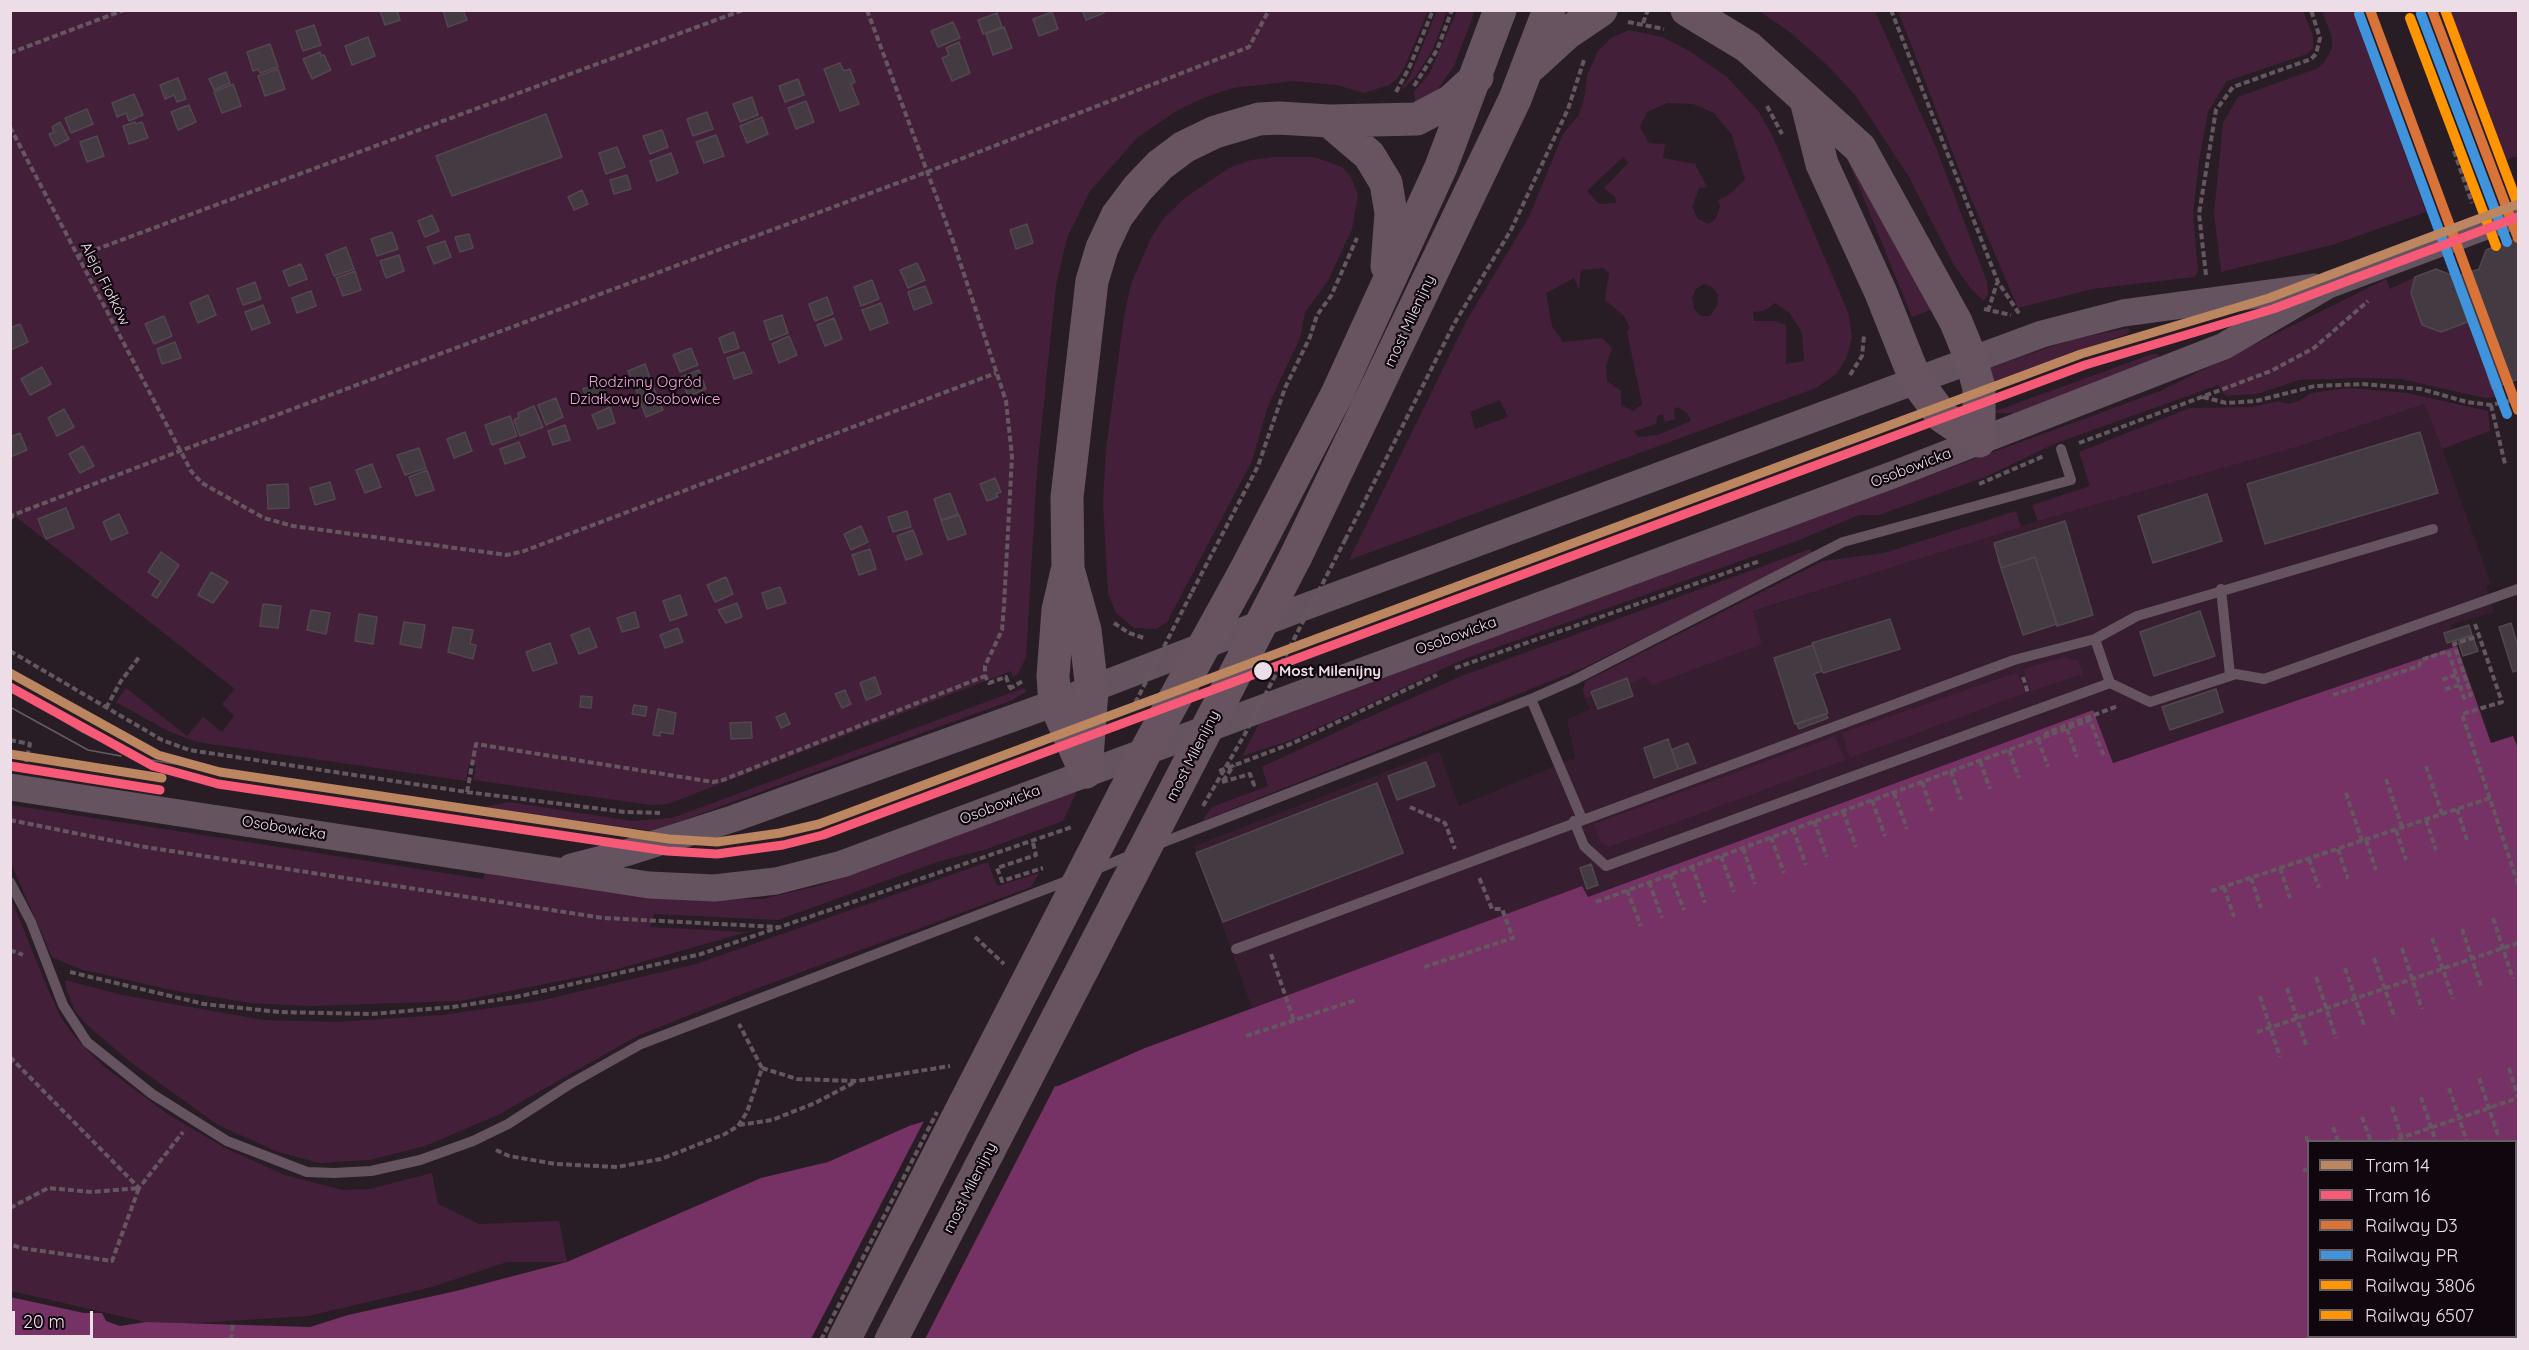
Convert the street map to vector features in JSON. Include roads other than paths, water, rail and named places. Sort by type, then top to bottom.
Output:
[{"type":"main road","points":[[844,1340],[1148,747],[1243,575],[1336,394],[1441,167],[1477,77],[1500,10]]},
{"type":"main road","name":"most Milenijny","points":[[891,1340],[1296,556],[1391,361],[1528,68],[1549,10]]},
{"type":"main road","points":[[1528,68],[1567,33],[1612,16]]},
{"type":"main road","points":[[1678,21],[1748,47],[1860,148],[1956,322],[1971,359],[1979,388],[1979,441]]},
{"type":"main road","points":[[1086,772],[1055,703],[1053,676],[1055,632],[1068,569],[1067,497],[1092,281],[1102,248],[1117,216],[1138,188],[1160,165],[1184,147],[1215,132],[1259,119],[1280,117],[1329,122],[1417,119],[1451,101],[1477,77]]},
{"type":"main road","points":[[1806,100],[1822,164],[1881,293],[1916,381],[1943,417],[1979,441]]},
{"type":"main road","points":[[1329,122],[1369,155],[1386,183],[1391,213],[1385,285]]},
{"type":"main road","points":[[1068,569],[1085,630],[1092,690],[1086,772]]},
{"type":"street","name":"Osobowicka","points":[[17,778],[649,885],[714,888],[777,881],[842,864],[1979,441],[2224,345],[2328,285],[2518,214]]},
{"type":"street","name":"Osobowicka","points":[[558,870],[629,852],[735,818],[1092,690],[1299,609],[1971,359],[2083,322],[2123,313],[2328,285]]},
{"type":"lane","points":[[10,882],[31,922],[63,1005],[87,1042],[152,1094],[227,1141],[307,1172],[371,1171],[420,1160],[473,1141],[508,1124],[570,1084],[641,1044],[962,923],[1304,786],[1531,699],[1574,680],[1843,542],[2071,480],[2061,449]]},
{"type":"lane","points":[[1236,949],[1578,820],[2018,659],[2095,639],[2137,616],[2433,529]]},
{"type":"lane","points":[[2221,590],[2230,675]]},
{"type":"lane","points":[[1531,699],[1578,820],[1584,846],[1606,866],[2110,683],[2150,702],[2230,675],[2264,679],[2518,590]]},
{"type":"lane","points":[[2095,639],[2110,683]]},
{"type":"tram line","name":"14","points":[[10,673],[158,755],[220,772],[669,839],[717,842],[780,833],[819,824],[2081,354],[2269,298],[2518,204]]},
{"type":"tram line","name":"16","points":[[10,687],[153,766],[218,784],[667,851],[717,854],[783,845],[823,835],[2085,365],[2273,309],[2518,217]]},
{"type":"tram line","points":[[10,688],[82,732],[122,751],[151,760],[201,768]]},
{"type":"tram line","points":[[10,707],[88,750],[121,756]]},
{"type":"tram line","name":"14","points":[[10,754],[162,778]]},
{"type":"tram line","name":"16","points":[[10,766],[160,790]]},
{"type":"rail line","name":"D3","points":[[2370,10],[2518,410]]},
{"type":"rail line","name":"D3","points":[[2432,10],[2518,238]]},
{"type":"rail line","name":"3806","points":[[2445,10],[2518,205]]},
{"type":"rail line","name":"PR","points":[[2359,14],[2507,414]]},
{"type":"rail line","name":"PR","points":[[2421,14],[2507,242]]},
{"type":"rail line","name":"6507","points":[[2410,18],[2496,246]]},
{"type":"place","name":"Most Milenijny","points":[[1263,671]]},
{"type":"park label","name":"Rodzinny Ogród Działkowy Osobowice","points":[[645,390]]}]
